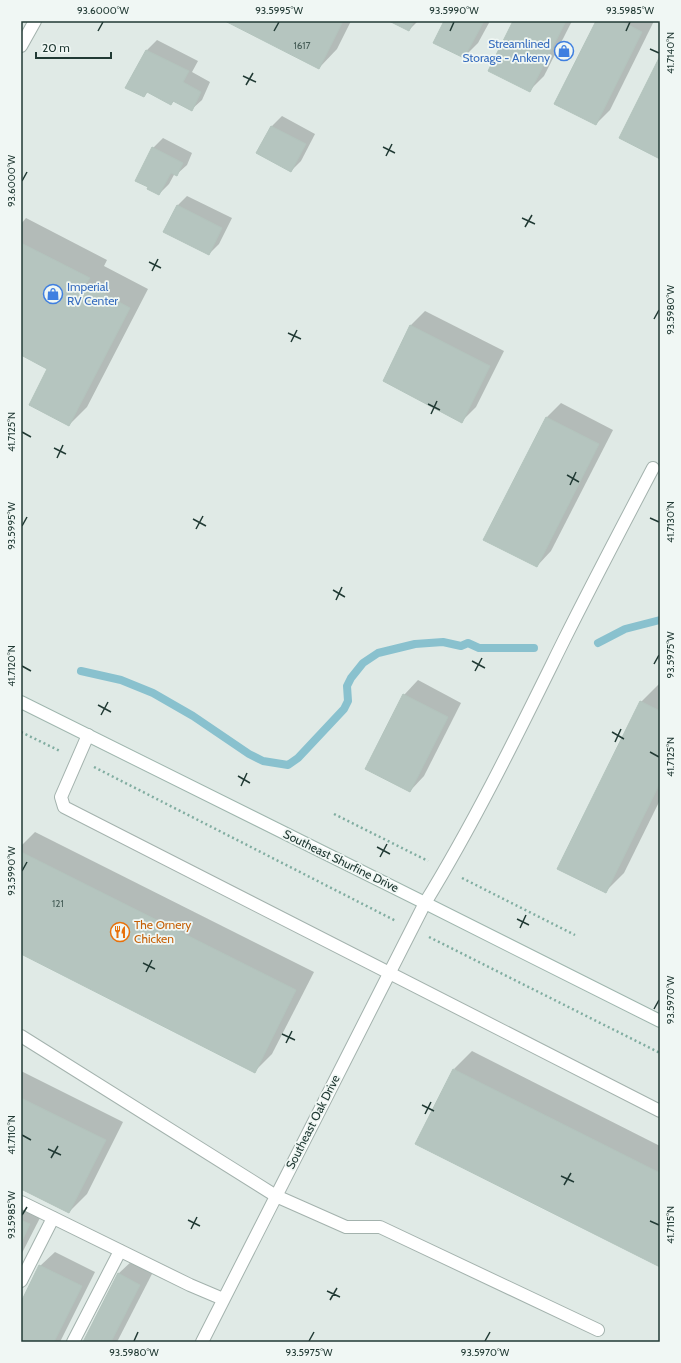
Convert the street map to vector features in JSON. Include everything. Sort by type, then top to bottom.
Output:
[{"type":"street","points":[[21,46],[35,21]]},
{"type":"street","name":"Southeast Oak Drive","points":[[202,1342],[425,903],[445,870],[500,770],[588,592],[653,468]]},
{"type":"street","name":"Southeast Shurfine Drive","points":[[21,702],[660,1022]]},
{"type":"street","points":[[88,735],[61,797],[64,807],[660,1111]]},
{"type":"street","points":[[21,1036],[276,1196],[346,1227],[380,1227],[598,1330]]},
{"type":"street","points":[[21,1202],[190,1285],[223,1299]]},
{"type":"street","points":[[21,1281],[53,1218]]},
{"type":"street","points":[[73,1342],[120,1250]]},
{"type":"path","points":[[21,732],[660,1053]]},
{"type":"building","points":[[225,21],[343,21],[319,69]]},
{"type":"building","points":[[389,21],[414,21],[409,31]]},
{"type":"building","points":[[444,21],[484,21],[464,58],[433,43]]},
{"type":"building","points":[[513,21],[566,21],[530,92],[488,71]]},
{"type":"building","points":[[596,21],[621,21],[642,32],[596,125],[554,104]]},
{"type":"building","points":[[146,50],[189,71],[183,82],[201,92],[192,111],[173,101],[171,105],[147,92],[144,97],[125,88]]},
{"type":"building","points":[[660,56],[660,159],[619,138]]},
{"type":"building","points":[[271,126],[306,144],[291,172],[256,153]]},
{"type":"building","points":[[152,147],[183,163],[177,176],[171,173],[159,195],[147,189],[148,187],[135,181]]},
{"type":"building","points":[[177,205],[222,228],[209,255],[163,232]]},
{"type":"building","points":[[21,243],[90,278],[86,284],[130,308],[69,426],[29,405],[47,369],[21,355]]},
{"type":"building","points":[[410,325],[490,366],[462,423],[383,381]]},
{"type":"building","points":[[546,417],[599,444],[537,567],[483,540]]},
{"type":"building","points":[[403,694],[448,717],[410,792],[365,769]]},
{"type":"building","points":[[640,701],[660,711],[660,783],[606,893],[557,869]]},
{"type":"building","points":[[21,852],[296,990],[255,1073],[21,954]]},
{"type":"building","points":[[453,1069],[660,1173],[660,1267],[415,1144]]},
{"type":"building","points":[[21,1098],[106,1140],[69,1213],[21,1189]]},
{"type":"building","points":[[21,1220],[30,1224],[21,1243]]},
{"type":"building","points":[[39,1265],[82,1286],[54,1342],[21,1342],[21,1302]]},
{"type":"building","points":[[118,1273],[140,1285],[111,1342],[83,1342]]},
{"type":"waterway","points":[[598,643],[625,629],[660,620]]},
{"type":"waterway","points":[[81,671],[121,680],[153,693],[193,716],[249,754],[263,761],[288,765],[298,758],[344,709],[348,701],[347,686],[351,678],[363,663],[378,653],[415,644],[443,642],[461,646],[468,643],[479,648],[534,648]]},
{"type":"place","name":"Streamlined Storage - Ankeny","points":[[564,51]]},
{"type":"place","name":"Imperial RV Center","points":[[53,294]]},
{"type":"place","name":"The Ornery Chicken","points":[[120,932]]}]
